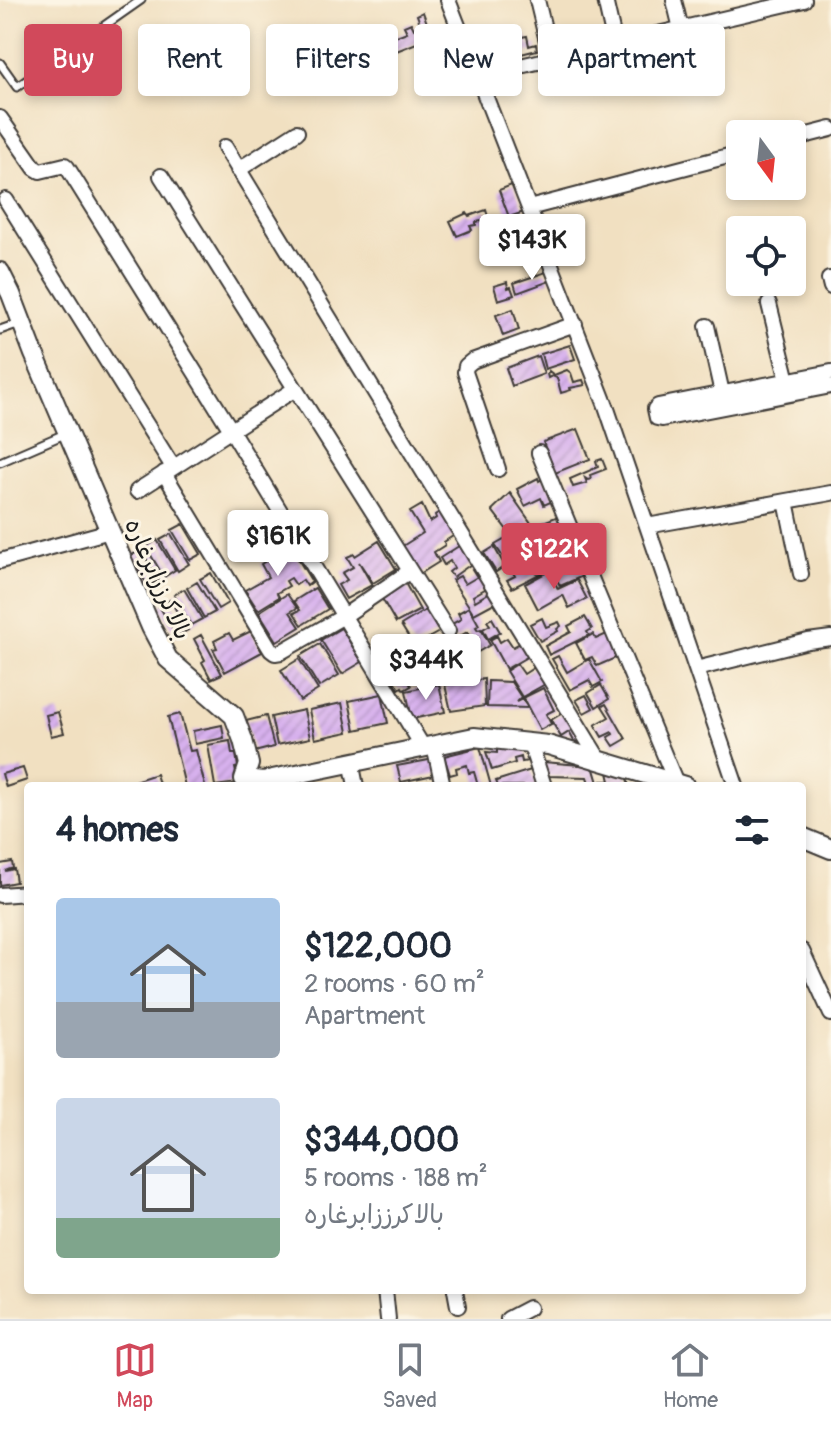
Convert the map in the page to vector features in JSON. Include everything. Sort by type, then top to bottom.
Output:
[{"type":"street","points":[[448,0],[457,24]]},
{"type":"street","points":[[537,0],[543,24]]},
{"type":"street","points":[[605,0],[610,24]]},
{"type":"street","points":[[674,0],[680,24]]},
{"type":"street","points":[[702,24],[804,0]]},
{"type":"street","points":[[485,96],[606,406],[735,782]]},
{"type":"street","points":[[0,118],[35,168],[40,171],[60,165],[67,167],[344,616],[429,746],[442,782]]},
{"type":"street","points":[[806,135],[831,129]]},
{"type":"street","points":[[238,170],[297,132]]},
{"type":"street","points":[[225,147],[600,761]]},
{"type":"street","points":[[529,208],[726,157]]},
{"type":"street","points":[[161,176],[448,631]]},
{"type":"street","points":[[6,200],[169,470],[271,650],[281,652],[344,616],[410,571]]},
{"type":"street","name":"بالاکرززابرغاره","points":[[0,272],[151,627],[168,659],[234,716],[249,764],[241,782],[263,781],[474,737],[548,745],[600,761],[635,778],[661,782]]},
{"type":"street","points":[[769,304],[789,387]]},
{"type":"street","points":[[498,469],[465,372],[466,366],[472,361],[575,324]]},
{"type":"street","points":[[707,326],[723,400]]},
{"type":"street","points":[[691,406],[789,387],[831,372]]},
{"type":"street","points":[[789,387],[831,386]]},
{"type":"street","points":[[137,491],[295,389]]},
{"type":"street","points":[[539,453],[680,782]]},
{"type":"street","points":[[647,526],[831,493]]},
{"type":"street","points":[[786,501],[801,574]]},
{"type":"street","points":[[0,561],[110,531]]},
{"type":"street","points":[[696,669],[831,638]]},
{"type":"street","points":[[530,743],[543,782]]},
{"type":"street","points":[[351,761],[355,782]]},
{"type":"street","points":[[806,839],[831,849]]},
{"type":"street","points":[[0,895],[24,893]]},
{"type":"street","points":[[806,960],[831,1014]]},
{"type":"street","points":[[385,1294],[388,1319]]},
{"type":"street","points":[[456,1294],[458,1306]]},
{"type":"street","points":[[508,1319],[529,1308]]},
{"type":"lane","points":[[0,63],[17,87],[141,0]]},
{"type":"lane","points":[[0,330],[22,322]]},
{"type":"lane","points":[[0,462],[67,433]]},
{"type":"building","points":[[423,12],[427,24],[420,24],[417,15]]},
{"type":"building","points":[[411,23],[414,44],[398,50],[398,35],[407,32],[404,26]]},
{"type":"building","points":[[527,36],[529,46],[536,44],[537,50],[522,54],[522,37]]},
{"type":"building","points":[[514,184],[524,212],[509,217],[499,190]]},
{"type":"building","points":[[486,210],[489,220],[476,222],[476,225],[470,226],[472,230],[457,236],[450,221],[467,213],[469,216]]},
{"type":"building","points":[[530,230],[535,246],[510,254],[505,237]]},
{"type":"building","points":[[546,272],[550,281],[517,293],[514,283]]},
{"type":"building","points":[[507,282],[514,295],[498,300],[494,286]]},
{"type":"building","points":[[513,309],[519,330],[503,336],[496,315]]},
{"type":"building","points":[[570,345],[575,359],[545,369],[541,354]]},
{"type":"building","points":[[538,356],[544,374],[512,386],[506,368]]},
{"type":"building","points":[[567,370],[574,382],[583,380],[585,385],[561,393],[557,378],[548,378],[547,374],[549,371],[554,375]]},
{"type":"building","points":[[578,429],[590,459],[555,473],[543,442]]},
{"type":"building","points":[[602,459],[606,469],[590,475],[591,479],[585,478],[587,483],[573,487],[570,479],[598,467],[596,461]]},
{"type":"building","points":[[538,478],[539,481],[544,478],[555,500],[544,505],[541,498],[525,506],[517,489]]},
{"type":"building","points":[[510,493],[531,523],[510,534],[492,510]]},
{"type":"building","points":[[422,505],[430,522],[441,511],[456,534],[434,552],[439,562],[418,575],[401,547],[423,533],[410,512]]},
{"type":"building","points":[[561,515],[568,534],[542,544],[538,524]]},
{"type":"building","points":[[183,524],[201,554],[190,560],[172,530]]},
{"type":"building","points":[[532,524],[538,541],[503,557],[495,545]]},
{"type":"building","points":[[171,534],[189,564],[178,571],[160,540]]},
{"type":"building","points":[[157,540],[175,570],[164,577],[146,547]]},
{"type":"building","points":[[379,541],[396,569],[373,583],[359,562],[372,585],[346,599],[338,585],[347,580],[342,573],[353,567],[347,557],[355,556]]},
{"type":"building","points":[[571,541],[576,552],[552,563],[545,547],[552,544],[556,553],[565,549],[563,544]]},
{"type":"building","points":[[462,544],[474,562],[453,577],[449,572],[454,568],[450,561],[444,565],[440,558]]},
{"type":"building","points":[[290,546],[312,582],[307,586],[303,580],[296,585],[291,578],[286,581],[289,586],[277,593],[279,597],[258,610],[245,590],[268,577],[261,564]]},
{"type":"building","points":[[541,546],[551,565],[557,562],[560,567],[551,572],[549,569],[512,588],[507,580],[515,576],[512,571],[539,558],[535,549]]},
{"type":"building","points":[[494,547],[505,566],[496,572],[484,553]]},
{"type":"building","points":[[141,550],[159,580],[148,586],[130,556]]},
{"type":"building","points":[[579,562],[585,575],[560,586],[554,573]]},
{"type":"building","points":[[478,565],[490,586],[473,596],[475,601],[492,591],[498,601],[474,614],[452,580],[460,576],[465,584],[477,577],[472,569]]},
{"type":"building","points":[[549,571],[558,589],[577,580],[587,599],[569,608],[563,595],[538,609],[525,584]]},
{"type":"building","points":[[211,573],[228,603],[218,609],[200,579]]},
{"type":"building","points":[[197,582],[215,612],[204,618],[187,588]]},
{"type":"building","points":[[405,583],[420,610],[396,623],[381,597]]},
{"type":"building","points":[[315,588],[328,609],[302,625],[294,613],[300,610],[294,601]]},
{"type":"building","points":[[184,589],[202,619],[191,625],[174,595]]},
{"type":"building","points":[[287,594],[297,608],[290,612],[300,627],[277,641],[259,612]]},
{"type":"building","points":[[170,600],[188,630],[177,636],[159,606]]},
{"type":"building","points":[[469,607],[479,625],[476,627],[481,629],[490,645],[457,664],[453,656],[458,653],[455,648],[471,639],[467,632],[455,639],[450,625],[461,619],[458,613]]},
{"type":"building","points":[[426,610],[439,632],[414,646],[401,625]]},
{"type":"building","points":[[585,617],[592,629],[587,632],[589,635],[549,655],[545,646],[571,632],[568,626]]},
{"type":"building","points":[[492,618],[500,632],[488,639],[483,629],[490,625],[487,621]]},
{"type":"building","points":[[542,618],[546,627],[559,622],[561,626],[540,641],[530,624]]},
{"type":"building","points":[[341,628],[362,662],[342,674],[321,640]]},
{"type":"building","points":[[251,631],[262,652],[225,672],[213,649],[217,648],[214,641],[229,633],[233,640]]},
{"type":"building","points":[[609,633],[620,656],[597,666],[592,657],[585,660],[576,643],[593,634],[596,639]]},
{"type":"building","points":[[201,635],[222,674],[211,679],[194,639]]},
{"type":"building","points":[[497,636],[500,642],[507,638],[513,647],[524,641],[532,654],[506,669],[490,640]]},
{"type":"building","points":[[320,644],[339,675],[319,687],[300,656]]},
{"type":"building","points":[[416,649],[429,670],[409,682],[411,686],[399,689],[386,667]]},
{"type":"building","points":[[436,650],[444,662],[431,670],[422,656]]},
{"type":"building","points":[[558,656],[567,672],[589,659],[602,682],[593,687],[589,680],[570,690],[552,659]]},
{"type":"building","points":[[299,659],[318,690],[300,701],[281,670]]},
{"type":"building","points":[[517,664],[524,674],[538,665],[549,682],[522,697],[506,671]]},
{"type":"building","points":[[484,679],[485,706],[451,711],[445,685]]},
{"type":"building","points":[[488,681],[511,682],[521,697],[516,702],[522,699],[528,708],[487,707]]},
{"type":"building","points":[[439,684],[445,712],[412,719],[406,691]]},
{"type":"building","points":[[601,685],[609,699],[596,707],[588,693]]},
{"type":"building","points":[[543,688],[554,710],[546,714],[551,724],[540,730],[523,698]]},
{"type":"building","points":[[382,694],[388,723],[355,730],[349,701]]},
{"type":"building","points":[[586,695],[593,708],[584,713],[576,700]]},
{"type":"building","points":[[342,703],[348,732],[315,739],[309,710]]},
{"type":"building","points":[[606,704],[626,739],[614,746],[608,737],[612,732],[602,737],[595,725],[609,717],[602,706]]},
{"type":"building","points":[[304,710],[310,738],[277,745],[271,717]]},
{"type":"building","points":[[566,711],[583,742],[574,741],[569,732],[561,737],[551,720]]},
{"type":"building","points":[[58,712],[64,733],[51,736],[46,715]]},
{"type":"building","points":[[180,714],[190,751],[196,750],[204,782],[184,782],[168,717]]},
{"type":"building","points":[[266,716],[274,747],[254,752],[246,721]]},
{"type":"building","points":[[222,725],[224,738],[195,744],[193,731]]},
{"type":"building","points":[[230,741],[232,754],[236,754],[238,782],[214,782],[208,745]]},
{"type":"building","points":[[480,747],[490,782],[477,782],[474,772],[469,773],[467,765],[456,768],[457,773],[450,775],[444,756]]},
{"type":"building","points":[[497,747],[524,748],[528,761],[522,762],[521,757],[514,759],[515,763],[492,770],[486,752],[497,753]]},
{"type":"building","points":[[434,759],[438,774],[401,782],[397,766]]},
{"type":"building","points":[[543,762],[593,766],[598,782],[589,782],[587,777],[548,776]]},
{"type":"building","points":[[23,768],[27,780],[6,787],[2,774]]},
{"type":"building","points":[[607,768],[626,774],[628,782],[602,781],[610,781]]},
{"type":"building","points":[[531,770],[536,782],[496,782]]},
{"type":"building","points":[[156,774],[158,782],[131,782]]},
{"type":"building","points":[[12,862],[13,868],[5,871],[14,869],[16,882],[0,885],[0,864]]}]
